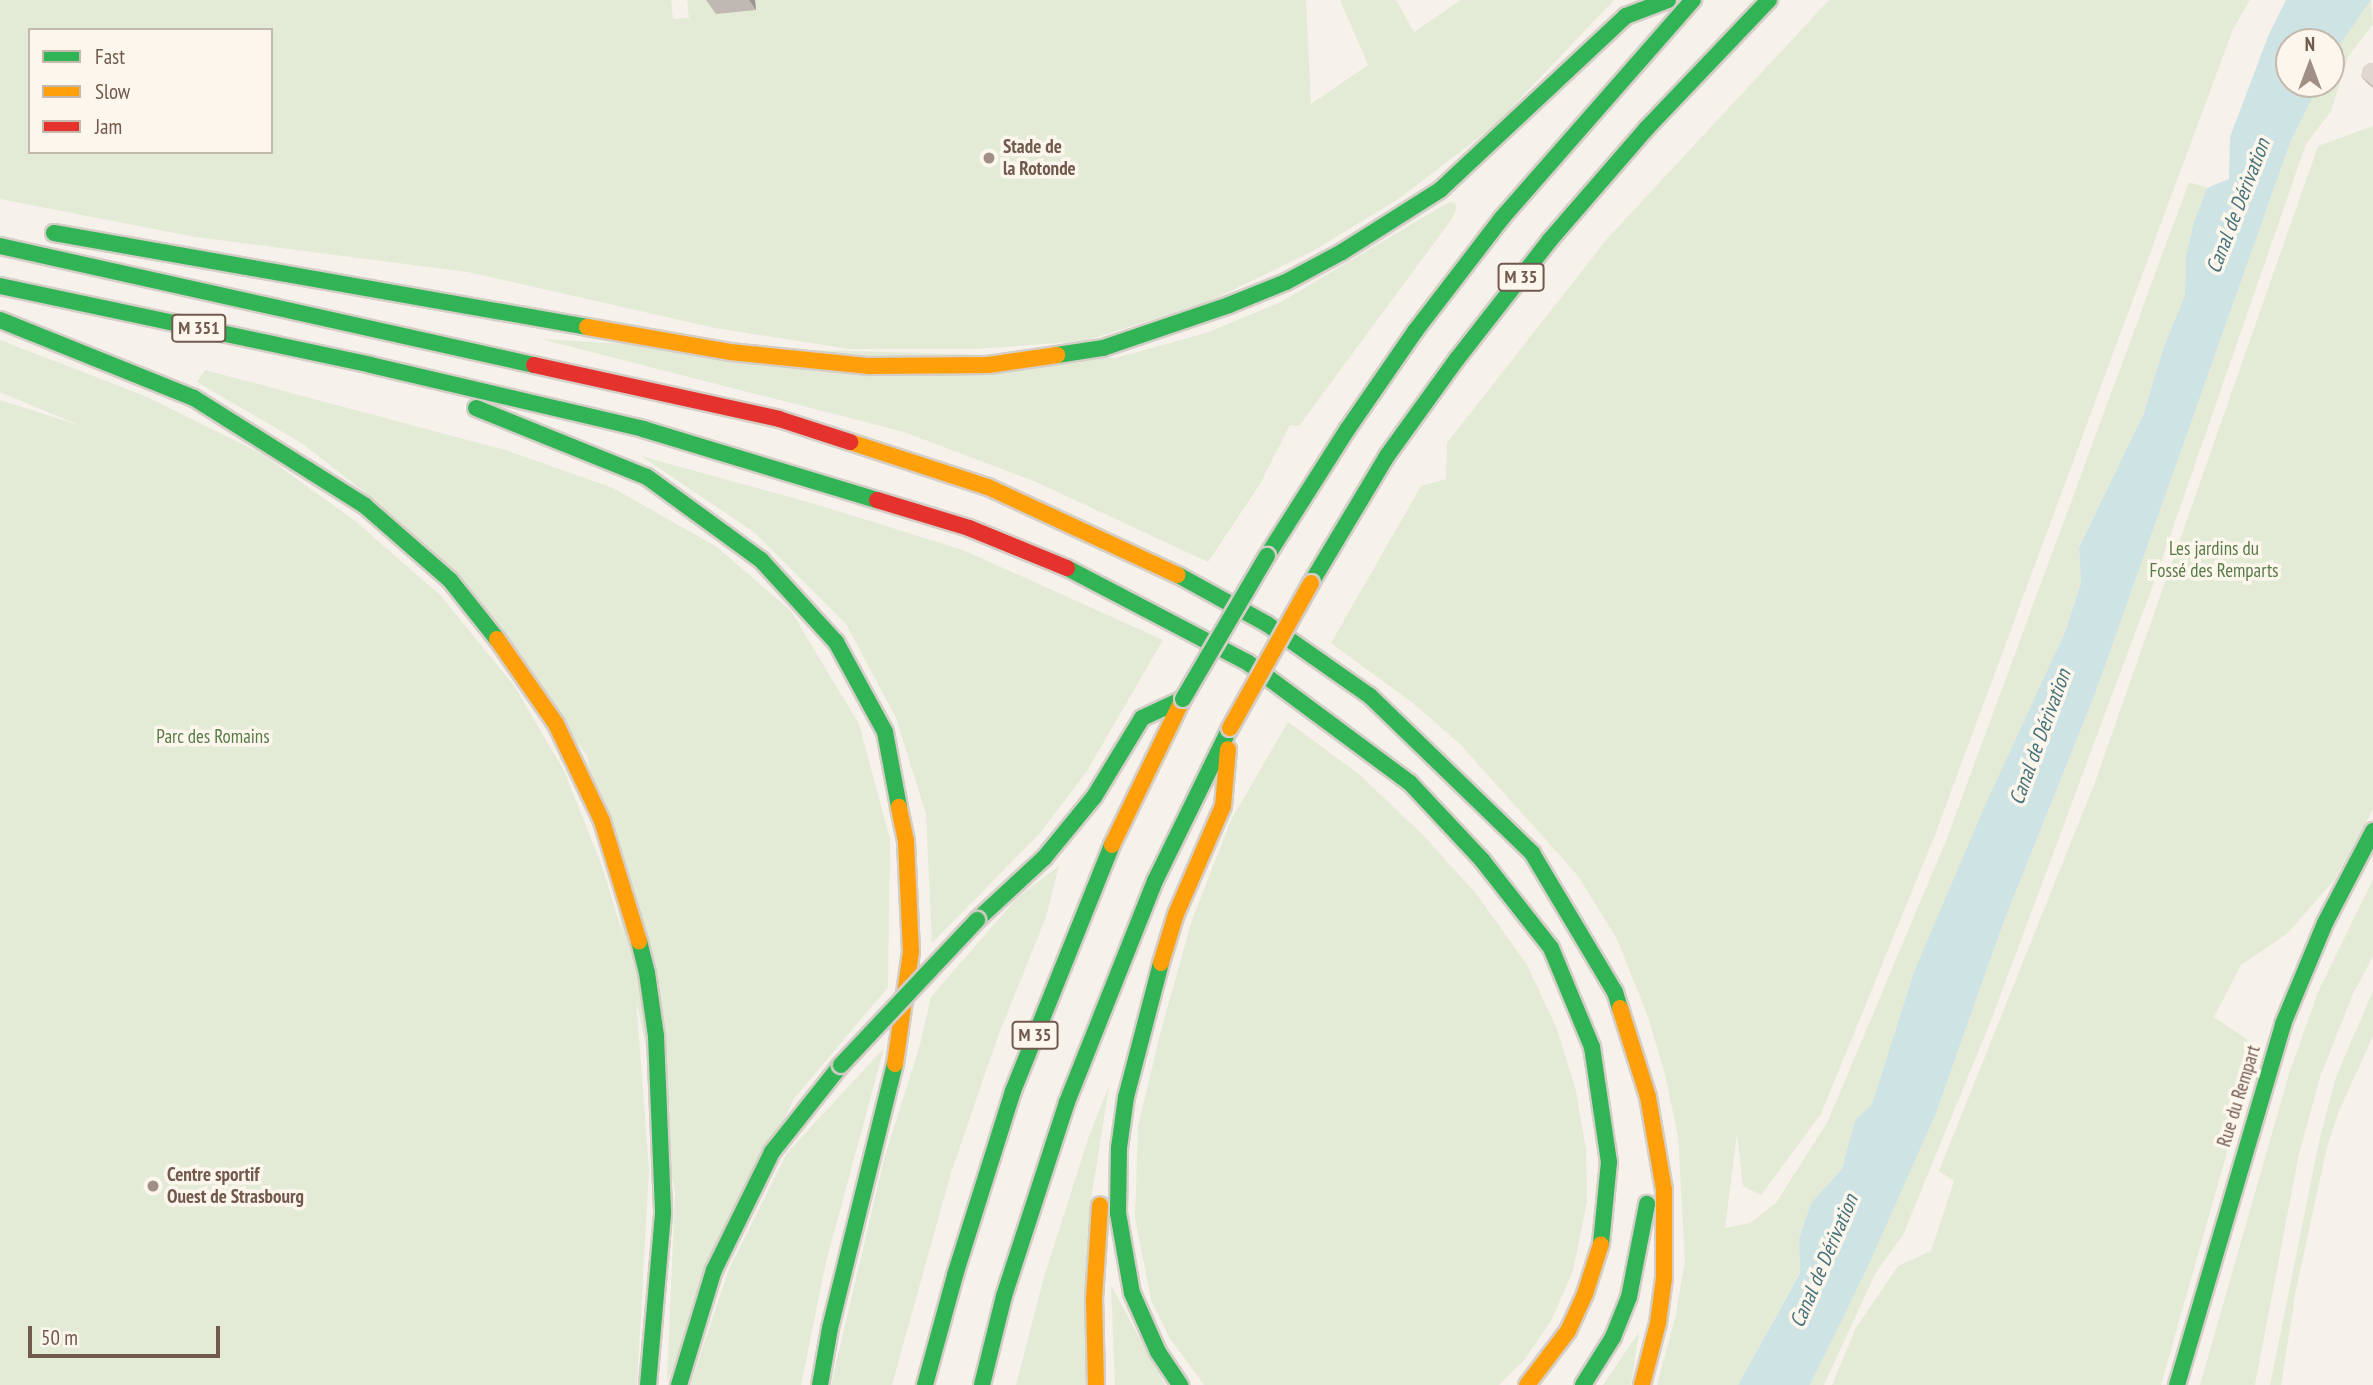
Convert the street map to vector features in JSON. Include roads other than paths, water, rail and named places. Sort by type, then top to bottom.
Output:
[{"type":"main road","points":[[34,231],[730,352],[869,366],[988,365],[1103,348],[1230,305],[1286,282],[1342,252],[1440,190],[1626,16],[1668,0]]},
{"type":"main road","name":"M 35","points":[[925,1385],[955,1275],[1013,1091],[1105,860],[1182,699],[1267,555],[1355,419],[1455,279],[1502,219],[1693,0]]},
{"type":"main road","name":"M 35","points":[[982,1385],[1004,1296],[1067,1102],[1155,881],[1230,728],[1311,583],[1387,456],[1457,359],[1542,250],[1647,128],[1769,0]]},
{"type":"main road","points":[[0,246],[779,419],[988,487],[1162,566],[1267,624],[1370,696],[1532,853],[1615,992],[1648,1097],[1664,1190],[1666,1243],[1658,1323],[1642,1385]]},
{"type":"main road","name":"M 351","points":[[0,286],[371,365]]},
{"type":"main road","points":[[0,320],[194,398],[364,505],[450,580],[514,661],[556,724],[602,821],[626,892],[647,973],[656,1036],[663,1214],[648,1385]]},
{"type":"main road","points":[[371,365],[647,477],[761,560],[836,642],[885,732],[906,841],[911,952],[898,1054],[830,1328],[820,1385]]},
{"type":"main road","points":[[371,365],[643,429],[760,463],[969,528],[1076,571],[1247,662],[1325,717],[1410,783],[1482,860],[1551,948],[1592,1047],[1605,1119],[1609,1162],[1607,1204],[1600,1247],[1568,1331],[1527,1385]]},
{"type":"main road","points":[[680,1385],[714,1270],[772,1152],[841,1065],[977,920],[1044,858],[1094,796],[1142,719],[1182,699]]},
{"type":"main road","points":[[1180,1385],[1157,1352],[1132,1293],[1118,1213],[1119,1148],[1126,1097],[1152,990],[1176,914],[1223,806],[1230,728]]},
{"type":"main road","name":"Rue du Rempart","points":[[2177,1385],[2283,1024],[2325,923],[2373,831]]},
{"type":"main road","points":[[1583,1385],[1613,1337],[1629,1297],[1641,1251],[1654,1140]]},
{"type":"main road","points":[[1096,1385],[1094,1300],[1100,1195],[1119,1148]]},
{"type":"water","name":"Canal de Dérivation","points":[[2286,0],[2371,0],[2345,37],[2345,28],[2275,28],[2275,98],[2312,98],[2290,143],[2095,694],[2004,921],[1936,1113],[1869,1264],[1810,1385],[1738,1385],[1800,1273],[1799,1239],[1811,1203],[1842,1169],[1855,1120],[1872,1104],[1914,972],[1984,808],[2066,630],[2081,582],[2079,547],[2144,413],[2163,349],[2185,295],[2186,256],[2194,222],[2207,188],[2229,179],[2230,137],[2269,34]]},
{"type":"place","name":"Stade de la Rotonde","points":[[989,158]]},
{"type":"place","name":"Centre sportif Ouest de Strasbourg","points":[[153,1186]]},
{"type":"park label","name":"Les jardins du Fossé des Remparts","points":[[2214,560]]},
{"type":"park label","name":"Parc des Romains","points":[[213,737]]}]
